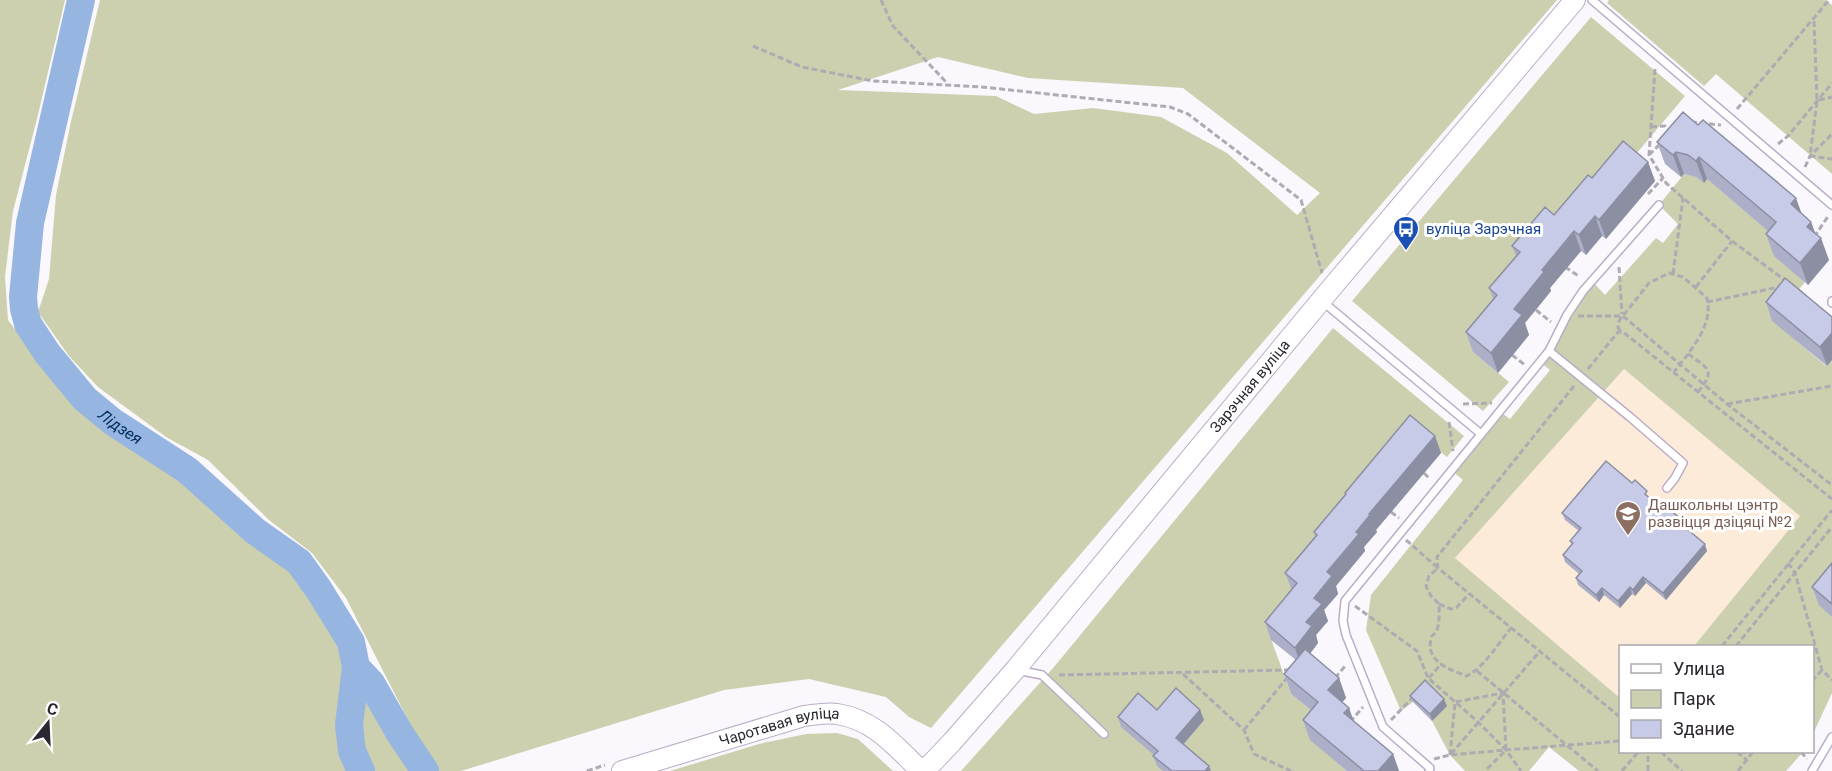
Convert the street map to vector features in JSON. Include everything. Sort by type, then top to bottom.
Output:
[{"type":"street","name":"Зарэчная вуліца","points":[[921,771],[952,742],[1015,670],[1324,296],[1575,0]]},
{"type":"street","name":"Чаротавая вуліца","points":[[622,771],[804,716],[835,714],[861,720],[877,729],[921,771]]},
{"type":"lane","points":[[1592,0],[1832,204]]},
{"type":"lane","points":[[1429,771],[1430,768],[1383,727],[1346,635],[1343,621],[1346,599],[1549,351],[1567,315],[1591,280],[1659,205]]},
{"type":"lane","points":[[1324,296],[1481,434]]},
{"type":"lane","points":[[1549,351],[1683,463],[1667,488]]},
{"type":"lane","points":[[1015,670],[1042,675],[1104,734]]},
{"type":"lane","points":[[1812,771],[1832,737]]},
{"type":"path","points":[[881,0],[893,26],[949,85]]},
{"type":"path","points":[[1731,118],[1829,0]]},
{"type":"path","points":[[1801,178],[1810,156],[1817,100],[1814,20]]},
{"type":"path","points":[[753,46],[802,67],[873,81],[949,85],[1170,107],[1188,114],[1301,200],[1324,296]]},
{"type":"path","points":[[1656,64],[1649,155],[1666,183],[1732,241],[1805,295]]},
{"type":"path","points":[[1769,150],[1788,136],[1832,83]]},
{"type":"path","points":[[1817,100],[1832,97]]},
{"type":"path","points":[[1682,121],[1725,125],[1720,131]]},
{"type":"path","points":[[1651,127],[1665,126],[1671,133],[1676,127]]},
{"type":"path","points":[[1810,156],[1832,134]]},
{"type":"path","points":[[1649,155],[1664,140]]},
{"type":"path","points":[[1810,156],[1832,159]]},
{"type":"path","points":[[1653,198],[1647,195],[1663,178]]},
{"type":"path","points":[[1672,274],[1683,198]]},
{"type":"path","points":[[1811,241],[1829,216]]},
{"type":"path","points":[[1696,287],[1732,241]]},
{"type":"path","points":[[1618,252],[1623,316]]},
{"type":"path","points":[[1565,267],[1580,277]]},
{"type":"path","points":[[1674,372],[1688,354],[1702,329],[1708,312],[1707,298],[1683,277],[1669,273],[1649,283],[1618,321],[1620,331],[1832,500]]},
{"type":"path","points":[[1707,302],[1793,285]]},
{"type":"path","points":[[1536,310],[1554,324]]},
{"type":"path","points":[[1567,315],[1623,316],[1727,404],[1832,485]]},
{"type":"path","points":[[1469,594],[1457,607],[1451,609],[1439,604],[1431,596],[1426,585],[1429,576],[1437,568],[1437,557],[1620,331]]},
{"type":"path","points":[[1688,354],[1708,370],[1710,376],[1698,392]]},
{"type":"path","points":[[1512,355],[1525,366]]},
{"type":"path","points":[[1727,404],[1832,386]]},
{"type":"path","points":[[1460,404],[1494,403]]},
{"type":"path","points":[[1449,417],[1454,453]]},
{"type":"path","points":[[1424,473],[1432,480]]},
{"type":"path","points":[[1723,645],[1832,510]]},
{"type":"path","points":[[1391,512],[1401,519]]},
{"type":"path","points":[[1738,645],[1832,527]]},
{"type":"path","points":[[1400,535],[1437,568],[1619,716]]},
{"type":"path","points":[[1788,563],[1795,573],[1822,670],[1832,680]]},
{"type":"path","points":[[1346,599],[1417,651],[1428,678],[1478,722],[1506,750],[1521,771]]},
{"type":"path","points":[[1439,604],[1438,622],[1436,632],[1431,638],[1430,650],[1434,659],[1441,664],[1467,676],[1476,670],[1511,628]]},
{"type":"path","points":[[1450,755],[1540,651]]},
{"type":"path","points":[[1329,684],[1349,662]]},
{"type":"path","points":[[1428,678],[1441,664]]},
{"type":"path","points":[[1042,675],[1294,670],[1244,730]]},
{"type":"path","points":[[1476,670],[1598,771]]},
{"type":"path","points":[[1814,679],[1822,670]]},
{"type":"path","points":[[1182,672],[1244,730],[1254,754],[1291,771]]},
{"type":"path","points":[[1455,702],[1503,693]]},
{"type":"path","points":[[1485,771],[1506,750],[1503,693]]},
{"type":"path","points":[[1383,727],[1415,695]]},
{"type":"path","points":[[1450,755],[1455,702]]},
{"type":"path","points":[[1347,725],[1366,703]]},
{"type":"path","points":[[1450,755],[1619,741]]},
{"type":"path","points":[[1622,771],[1637,753]]},
{"type":"path","points":[[1648,753],[1648,771]]},
{"type":"path","points":[[1662,753],[1682,771]]},
{"type":"path","points":[[1738,753],[1747,760]]},
{"type":"path","points":[[1738,771],[1752,753]]},
{"type":"shaded area","name":"Дашкольны цэнтр развіцця дзіцяці №2","points":[[1624,369],[1800,516],[1695,645],[1619,645],[1619,697],[1455,558]]},
{"type":"green space","points":[[0,0],[65,0],[13,211],[5,277],[8,320],[49,374],[66,385],[90,410],[226,505],[248,532],[294,568],[319,601],[344,644],[350,667],[341,749],[351,771],[0,771]]},
{"type":"green space","points":[[100,0],[1557,0],[931,728],[909,717],[886,697],[809,679],[724,690],[461,771],[434,771],[346,598],[312,553],[269,520],[208,460],[166,437],[98,387],[69,356],[38,312],[49,279],[56,195]],"holes":[[[938,57],[1028,78],[1183,88],[1320,193],[1297,215],[1227,153],[1161,117],[1093,108],[1034,114],[996,96],[838,90]]]},
{"type":"green space","points":[[1609,0],[1826,0],[1832,5],[1832,174],[1716,74],[1704,86],[1607,3]]},
{"type":"green space","points":[[1591,17],[1685,96],[1473,352],[1509,382],[1483,411],[1352,301]]},
{"type":"green space","points":[[1684,174],[1707,179],[1784,244],[1805,282],[1773,321],[1826,366],[1832,360],[1832,693],[1814,732],[1814,645],[1695,645],[1800,516],[1624,369],[1455,558],[1619,697],[1619,753],[1802,753],[1786,771],[1579,771],[1549,747],[1529,771],[1465,771],[1450,755],[1432,721],[1447,706],[1428,687],[1401,711],[1366,630],[1371,595],[1463,480],[1451,470],[1499,411],[1510,419],[1550,370],[1540,362],[1591,280],[1605,295],[1656,238],[1663,243],[1678,224],[1659,205]]},
{"type":"green space","points":[[1333,328],[1464,436],[1447,457],[1417,433],[1291,590],[1304,600],[1271,639],[1291,694],[1326,722],[1311,740],[1347,771],[961,771],[1054,667]]},
{"type":"green space","points":[[367,687],[416,771],[373,771],[364,746],[359,705]]},
{"type":"green space","points":[[837,733],[858,739],[893,771],[670,771],[759,744],[806,734]]},
{"type":"building","points":[[1683,112],[1698,125],[1703,120],[1796,198],[1791,204],[1811,222],[1807,227],[1821,238],[1800,263],[1766,234],[1776,222],[1699,157],[1696,161],[1688,155],[1676,152],[1673,155],[1657,142]]},
{"type":"building","points":[[1623,141],[1648,162],[1599,220],[1595,216],[1579,235],[1574,231],[1514,309],[1522,315],[1491,353],[1466,332],[1497,295],[1489,288],[1520,252],[1512,246],[1545,207],[1554,215],[1588,175],[1592,178]]},
{"type":"building","points":[[1785,278],[1832,317],[1832,333],[1820,347],[1766,302]]},
{"type":"building","points":[[1410,415],[1435,436],[1369,514],[1356,532],[1359,534],[1327,572],[1332,576],[1314,598],[1322,604],[1306,622],[1312,626],[1295,648],[1265,622],[1297,583],[1285,573],[1317,535],[1314,532]]},
{"type":"building","points":[[1606,461],[1632,483],[1635,480],[1647,491],[1645,494],[1666,512],[1669,509],[1683,521],[1681,524],[1705,544],[1663,593],[1643,577],[1633,590],[1630,587],[1618,601],[1602,588],[1596,595],[1576,578],[1582,571],[1563,555],[1573,543],[1570,541],[1581,528],[1562,513]]},
{"type":"building","points":[[1832,563],[1832,604],[1812,587]]},
{"type":"building","points":[[1305,649],[1339,678],[1328,690],[1349,708],[1344,713],[1393,754],[1378,771],[1364,771],[1303,720],[1318,702],[1284,674]]},
{"type":"building","points":[[1425,680],[1444,699],[1430,714],[1410,696]]},
{"type":"building","points":[[1176,688],[1200,710],[1176,738],[1209,766],[1205,771],[1172,771],[1153,756],[1158,751],[1118,717],[1138,693],[1157,710]]},
{"type":"waterway","name":"Лідзея","points":[[81,0],[30,223],[23,297],[28,324],[47,353],[85,399],[113,422],[187,470],[255,531],[299,562],[351,642],[356,667],[371,683],[425,771]]},
{"type":"waterway","points":[[356,667],[349,725],[352,751],[361,771]]},
{"type":"place","name":"вуліца Зарэчная","points":[[1406,252]]},
{"type":"place","name":"Дашкольны цэнтр развіцця дзіцяці №2","points":[[1628,537]]}]
